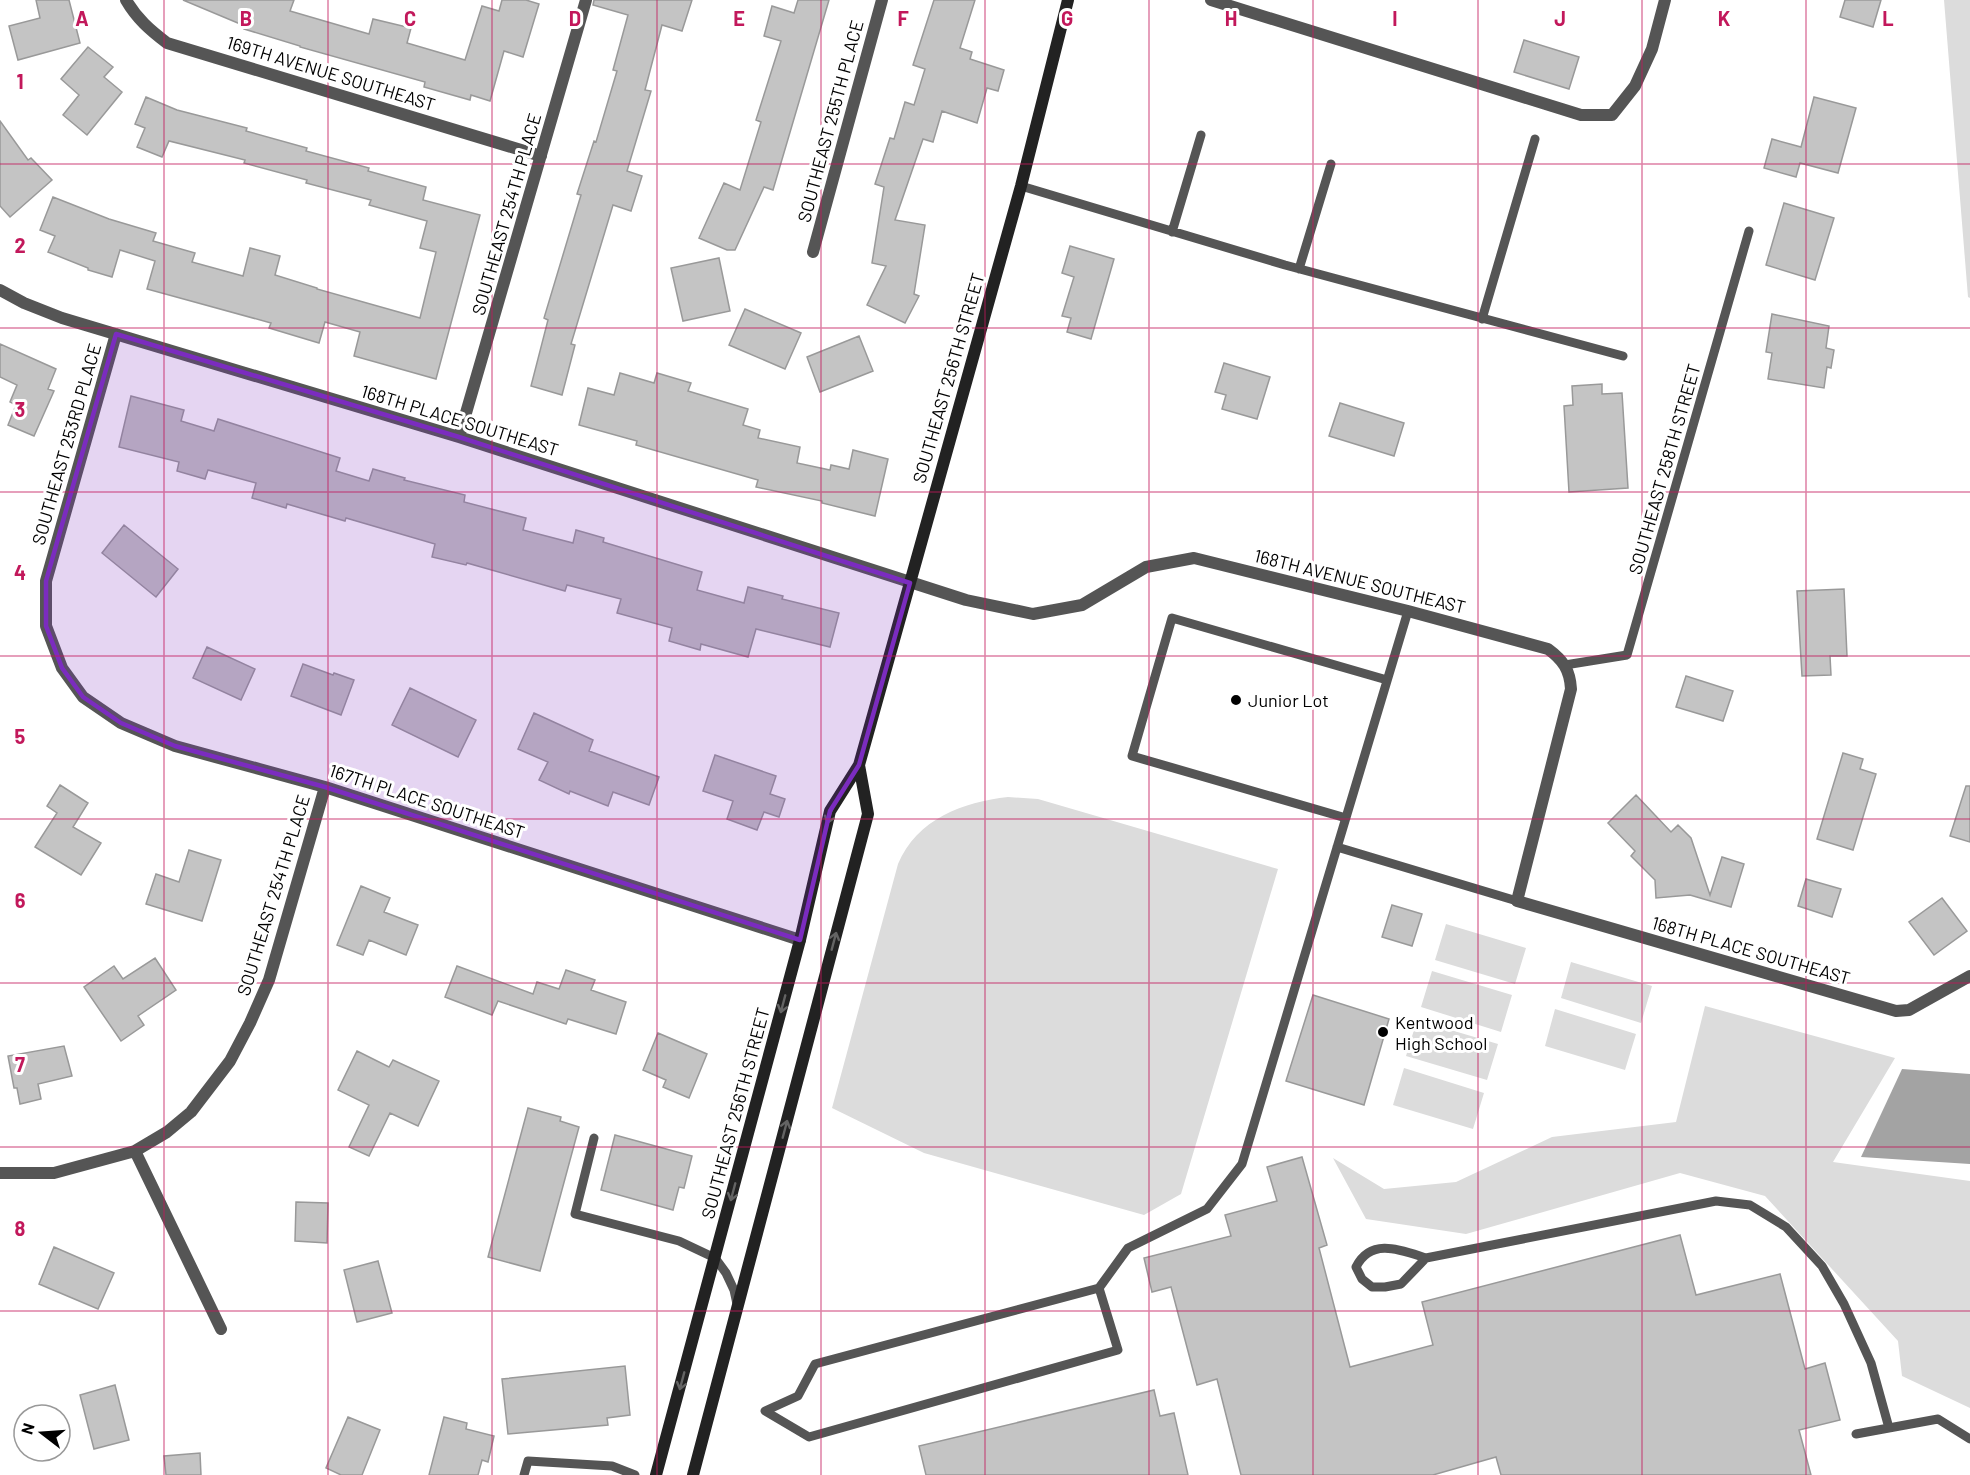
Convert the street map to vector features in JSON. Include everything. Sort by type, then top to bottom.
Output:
[{"type":"main road","name":"SOUTHEAST 256TH STREET","points":[[656,1475],[800,940],[830,811],[859,765],[1021,186],[1068,0]]},
{"type":"main road","name":"SOUTHEAST 256TH STREET","points":[[693,1475],[868,814],[859,765]]},
{"type":"street","name":"169TH AVENUE SOUTHEAST","points":[[126,0],[145,27],[167,43],[541,156]]},
{"type":"street","name":"SOUTHEAST 254TH PLACE","points":[[459,437],[586,0]]},
{"type":"street","name":"SOUTHEAST 255TH PLACE","points":[[813,252],[882,0]]},
{"type":"street","points":[[1211,0],[1581,115],[1612,115],[1635,87],[1652,49],[1665,0]]},
{"type":"street","name":"168TH PLACE SOUTHEAST","points":[[0,290],[53,315],[459,437],[851,562],[910,583]]},
{"type":"street","name":"SOUTHEAST 253RD PLACE","points":[[63,668],[46,626],[46,581],[116,334]]},
{"type":"street","name":"168TH AVENUE SOUTHEAST","points":[[910,583],[966,600],[1034,614],[1082,605],[1146,567],[1194,558],[1408,611],[1548,649],[1565,665]]},
{"type":"street","points":[[1517,901],[1571,689],[1570,676],[1565,665]]},
{"type":"street","name":"167TH PLACE SOUTHEAST","points":[[63,668],[83,697],[121,723],[175,746],[325,787],[800,940]]},
{"type":"street","name":"SOUTHEAST 254TH PLACE","points":[[0,1173],[54,1173],[135,1152],[167,1132],[191,1112],[230,1061],[269,980],[325,787]]},
{"type":"street","name":"168TH PLACE SOUTHEAST","points":[[1517,901],[1896,1011],[1909,1010],[1970,976]]},
{"type":"street","points":[[135,1152],[221,1329]]},
{"type":"lane","points":[[1172,232],[1201,135]]},
{"type":"lane","points":[[1482,319],[1535,139]]},
{"type":"lane","points":[[1299,269],[1330,164]]},
{"type":"lane","points":[[1021,186],[1299,269],[1623,356]]},
{"type":"lane","name":"SOUTHEAST 258TH STREET","points":[[1565,665],[1627,655],[1749,231]]},
{"type":"lane","points":[[1099,1288],[1118,1350],[809,1437],[765,1411],[798,1396],[815,1364],[1099,1288],[1128,1248],[1207,1209],[1242,1164],[1408,611]]},
{"type":"lane","points":[[1346,818],[1132,756],[1172,618],[1387,680]]},
{"type":"lane","points":[[1337,847],[1517,901]]},
{"type":"lane","points":[[594,1138],[575,1214],[679,1241],[715,1258],[726,1273],[734,1290],[738,1308]]},
{"type":"lane","points":[[1426,1258],[1401,1284],[1385,1287],[1372,1287],[1362,1279],[1356,1267],[1361,1255],[1374,1248],[1397,1249],[1426,1258],[1716,1201],[1750,1205],[1786,1227],[1822,1266],[1844,1304],[1871,1363],[1889,1428]]},
{"type":"lane","points":[[1856,1434],[1938,1419],[1970,1439]]},
{"type":"lane","points":[[524,1475],[528,1461],[612,1466],[635,1475]]},
{"type":"highlighted area","points":[[116,334],[459,437],[910,583],[859,765],[830,811],[800,940],[325,787],[175,746],[121,723],[83,697],[62,668],[46,626],[46,581]]},
{"type":"shaded area","points":[[1944,0],[1970,0],[1970,298],[1968,297]]},
{"type":"shaded area","points":[[1008,797],[1038,799],[1278,869],[1181,1194],[1144,1215],[924,1153],[832,1108],[898,864],[906,848],[929,824],[943,816],[975,803]]},
{"type":"shaded area","points":[[1446,924],[1526,948],[1515,984],[1435,960]]},
{"type":"shaded area","points":[[1571,962],[1652,986],[1641,1023],[1561,998]]},
{"type":"shaded area","points":[[1432,971],[1512,995],[1501,1032],[1421,1007]]},
{"type":"shaded area","points":[[1705,1006],[1895,1058],[1833,1162],[1970,1181],[1970,1408],[1902,1376],[1898,1341],[1765,1196],[1680,1173],[1466,1234],[1366,1219],[1333,1158],[1384,1189],[1456,1182],[1552,1137],[1676,1122]]},
{"type":"shaded area","points":[[1555,1009],[1636,1034],[1625,1070],[1545,1046]]},
{"type":"shaded area","points":[[1417,1020],[1498,1044],[1487,1080],[1406,1056]]},
{"type":"shaded area","points":[[1404,1068],[1484,1093],[1473,1129],[1393,1105]]},
{"type":"shaded area","points":[[1902,1069],[1970,1074],[1970,1164],[1861,1157]]},
{"type":"building","points":[[36,0],[69,0],[80,43],[18,60],[9,26],[40,18]]},
{"type":"building","points":[[183,0],[294,0],[290,11],[369,34],[373,19],[411,28],[407,43],[465,60],[482,6],[499,11],[502,0],[526,0],[539,4],[523,57],[504,51],[490,101],[471,95],[470,100],[424,87],[425,82],[244,29],[245,26]]},
{"type":"building","points":[[594,0],[692,0],[682,31],[662,25],[645,90],[651,91],[627,171],[642,176],[631,211],[613,205],[571,344],[575,345],[562,395],[531,386],[548,320],[544,318],[581,195],[577,194],[594,141],[596,142],[617,71],[613,70],[628,15],[593,5]]},
{"type":"building","points":[[798,0],[829,0],[773,190],[764,187],[735,250],[727,250],[699,238],[724,183],[740,190],[761,122],[756,120],[781,41],[764,36],[772,6],[794,13]]},
{"type":"building","points":[[934,0],[975,0],[960,48],[972,52],[970,59],[1004,70],[998,91],[987,88],[977,123],[942,111],[933,142],[923,139],[895,220],[925,225],[914,294],[919,296],[905,323],[867,305],[886,266],[872,263],[884,187],[875,184],[890,138],[894,139],[905,102],[914,105],[925,69],[913,65]]},
{"type":"building","points":[[1845,0],[1881,0],[1873,27],[1840,17]]},
{"type":"building","points":[[1524,40],[1579,57],[1569,89],[1514,72]]},
{"type":"building","points":[[88,47],[113,67],[104,77],[122,92],[87,135],[63,115],[79,95],[61,79]]},
{"type":"building","points":[[146,97],[177,110],[247,128],[246,131],[307,148],[306,151],[369,168],[368,171],[426,187],[423,200],[480,215],[436,379],[354,356],[360,332],[325,322],[319,343],[269,328],[271,323],[147,289],[155,261],[120,250],[112,277],[88,270],[88,268],[48,252],[55,236],[40,230],[53,197],[109,219],[156,233],[153,241],[195,253],[192,262],[243,276],[250,248],[280,256],[275,275],[420,318],[436,252],[420,248],[427,221],[369,205],[371,200],[306,183],[307,180],[244,163],[245,160],[169,141],[162,157],[137,147],[145,128],[135,124]]},
{"type":"building","points":[[1814,97],[1856,108],[1838,173],[1800,163],[1796,177],[1764,168],[1772,139],[1801,147]]},
{"type":"building","points":[[0,121],[28,160],[31,158],[52,180],[10,217],[0,206]]},
{"type":"building","points":[[1784,203],[1834,218],[1815,280],[1766,265]]},
{"type":"building","points":[[1070,246],[1114,259],[1091,339],[1067,332],[1071,318],[1062,316],[1074,277],[1062,273]]},
{"type":"building","points":[[719,258],[730,311],[683,321],[671,268]]},
{"type":"building","points":[[745,309],[801,333],[785,369],[729,345]]},
{"type":"building","points":[[1772,314],[1829,326],[1826,348],[1834,350],[1831,368],[1827,367],[1824,388],[1768,379],[1772,353],[1766,352]]},
{"type":"building","points":[[859,336],[873,371],[820,392],[807,357]]},
{"type":"building","points":[[0,344],[56,369],[48,389],[54,391],[34,436],[8,425],[16,405],[10,402],[17,385],[0,377]]},
{"type":"building","points":[[1224,363],[1270,377],[1257,419],[1222,409],[1226,395],[1215,392]]},
{"type":"building","points":[[620,373],[654,383],[657,373],[691,383],[688,391],[748,409],[743,425],[760,430],[758,438],[800,447],[797,463],[830,470],[831,465],[849,469],[853,450],[888,459],[875,516],[822,503],[822,501],[756,487],[758,480],[636,445],[637,441],[579,425],[588,388],[614,395]]},
{"type":"building","points":[[1602,384],[1602,394],[1622,393],[1628,488],[1569,492],[1564,406],[1573,405],[1572,386]]},
{"type":"building","points":[[131,396],[184,410],[181,421],[214,431],[218,419],[340,458],[336,471],[369,481],[373,469],[405,478],[404,480],[465,495],[464,502],[526,518],[523,530],[573,543],[576,530],[604,538],[603,542],[702,572],[697,590],[744,603],[748,587],[783,596],[782,599],[839,613],[830,647],[756,629],[748,657],[701,644],[700,650],[669,641],[672,628],[617,613],[621,599],[567,585],[565,591],[467,563],[466,565],[432,557],[435,544],[346,518],[345,521],[287,504],[286,508],[252,498],[256,483],[208,470],[205,479],[177,471],[179,462],[119,447]]},
{"type":"building","points":[[1340,403],[1404,423],[1394,456],[1329,436]]},
{"type":"building","points":[[124,525],[178,569],[156,597],[102,553]]},
{"type":"building","points":[[1844,589],[1847,656],[1830,656],[1831,675],[1802,676],[1797,591]]},
{"type":"building","points":[[207,647],[255,669],[241,700],[193,678]]},
{"type":"building","points":[[303,664],[354,680],[341,715],[291,696]]},
{"type":"building","points":[[1686,676],[1733,691],[1723,721],[1676,707]]},
{"type":"building","points":[[410,688],[476,720],[458,757],[392,725]]},
{"type":"building","points":[[534,713],[593,740],[589,751],[659,777],[649,805],[613,792],[608,806],[570,791],[569,794],[539,780],[548,762],[518,749]]},
{"type":"building","points":[[1843,753],[1863,759],[1860,769],[1876,774],[1853,850],[1817,839]]},
{"type":"building","points":[[715,755],[776,776],[770,794],[785,799],[779,817],[764,812],[757,830],[727,819],[733,801],[703,791]]},
{"type":"building","points":[[60,785],[88,803],[73,827],[101,843],[81,875],[35,847],[57,813],[47,806]]},
{"type":"building","points":[[1966,786],[1970,786],[1970,842],[1950,836]]},
{"type":"building","points":[[1636,795],[1671,832],[1678,825],[1691,838],[1710,895],[1722,857],[1744,864],[1731,907],[1690,895],[1656,898],[1655,880],[1631,856],[1635,851],[1608,823]]},
{"type":"building","points":[[189,850],[221,860],[202,921],[146,904],[156,874],[179,882]]},
{"type":"building","points":[[1806,879],[1841,889],[1832,917],[1798,906]]},
{"type":"building","points":[[361,886],[390,898],[384,912],[418,925],[406,955],[369,940],[363,955],[337,945]]},
{"type":"building","points":[[1942,898],[1967,931],[1934,955],[1909,922]]},
{"type":"building","points":[[1392,905],[1422,914],[1412,946],[1382,937]]},
{"type":"building","points":[[155,958],[176,990],[138,1016],[144,1025],[121,1041],[84,987],[114,966],[123,979]]},
{"type":"building","points":[[457,966],[533,994],[537,982],[559,989],[566,970],[595,980],[591,990],[626,1002],[616,1034],[568,1019],[566,1024],[498,1001],[492,1015],[445,997]]},
{"type":"building","points":[[1313,995],[1389,1019],[1364,1105],[1286,1081]]},
{"type":"building","points":[[658,1033],[707,1054],[689,1098],[663,1087],[666,1080],[643,1070]]},
{"type":"building","points":[[64,1046],[72,1076],[38,1084],[41,1099],[20,1104],[17,1088],[14,1088],[8,1056]]},
{"type":"building","points":[[357,1051],[389,1067],[393,1060],[439,1081],[418,1126],[390,1113],[369,1156],[349,1147],[369,1105],[338,1090]]},
{"type":"building","points":[[528,1108],[561,1117],[560,1121],[579,1127],[540,1271],[488,1257]]},
{"type":"building","points":[[615,1135],[692,1156],[684,1188],[679,1187],[673,1210],[601,1190]]},
{"type":"building","points":[[1302,1157],[1327,1245],[1319,1248],[1350,1367],[1433,1345],[1422,1302],[1680,1235],[1696,1295],[1780,1274],[1805,1369],[1825,1363],[1840,1420],[1799,1430],[1811,1475],[1501,1475],[1496,1457],[1433,1475],[1241,1475],[1217,1379],[1197,1385],[1171,1287],[1152,1292],[1144,1258],[1231,1236],[1225,1215],[1277,1201],[1267,1167]]},
{"type":"building","points":[[296,1202],[328,1203],[327,1243],[295,1241]]},
{"type":"building","points":[[54,1247],[114,1273],[98,1309],[39,1284]]},
{"type":"building","points":[[378,1261],[392,1313],[357,1322],[344,1270]]},
{"type":"building","points":[[625,1366],[630,1415],[607,1418],[608,1425],[508,1434],[502,1379]]},
{"type":"building","points":[[115,1385],[129,1440],[94,1449],[80,1395]]},
{"type":"building","points":[[1154,1390],[1160,1416],[1174,1413],[1188,1475],[926,1475],[919,1446]]},
{"type":"building","points":[[348,1417],[380,1430],[362,1475],[341,1475],[326,1468]]},
{"type":"building","points":[[444,1417],[467,1423],[466,1429],[494,1436],[488,1462],[482,1460],[478,1475],[429,1475]]},
{"type":"building","points":[[200,1453],[201,1475],[166,1475],[164,1456]]},
{"type":"place","name":"Junior Lot","points":[[1236,700]]},
{"type":"place","name":"Kentwood High School","points":[[1383,1032]]}]
